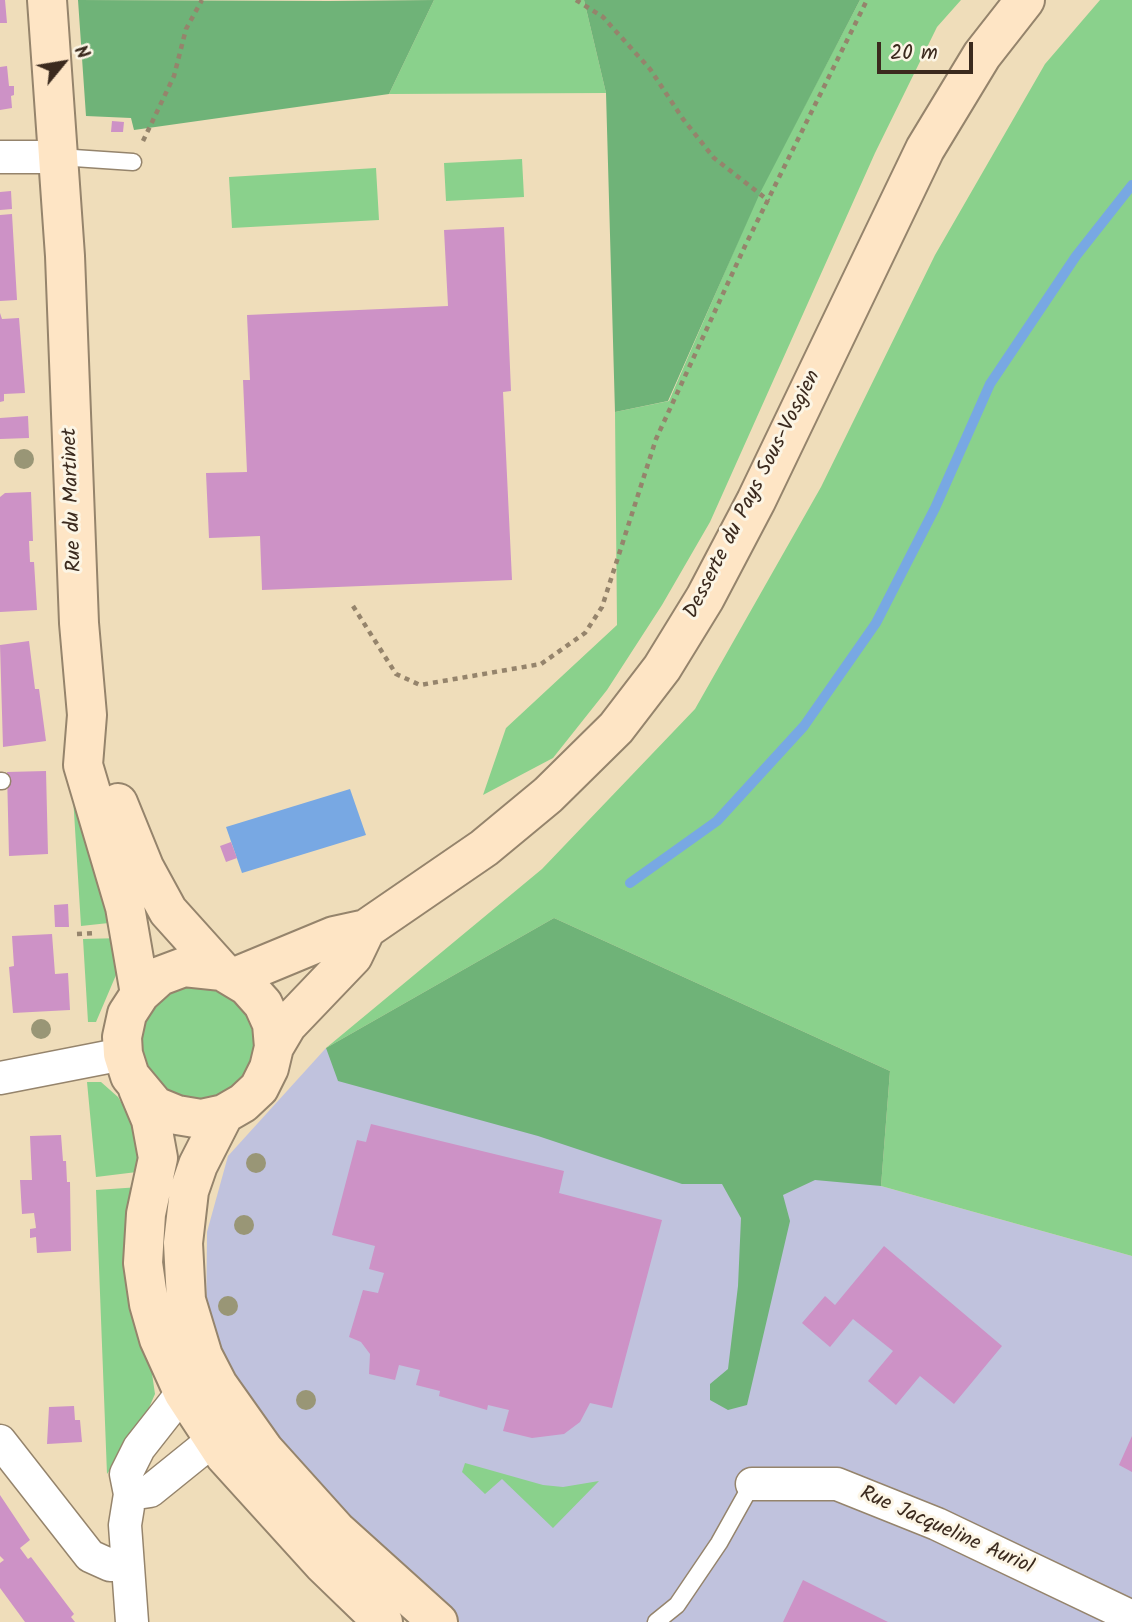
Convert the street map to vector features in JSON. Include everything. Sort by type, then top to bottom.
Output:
[{"type":"main road","name":"Rue du Martinet","points":[[47,0],[65,256],[79,623],[87,715],[83,765],[125,907],[140,994]]},
{"type":"main road","name":"Desserte du Pays Sous-Vosgien","points":[[228,974],[334,936],[366,929],[484,848],[548,795],[616,728],[662,668],[705,598],[756,501],[925,149],[982,55],[1025,0]]},
{"type":"main road","points":[[87,715],[126,826],[159,897],[228,974],[247,986],[263,1004],[272,1024],[274,1046],[269,1069],[259,1088],[243,1103],[224,1114],[201,1118],[177,1115],[155,1106],[138,1089]]},
{"type":"main road","points":[[274,1046],[303,1007],[354,956],[366,929]]},
{"type":"main road","points":[[228,974],[184,967],[160,976],[140,994],[127,1014],[122,1037],[123,1054],[151,1120],[158,1158],[143,1263],[149,1304],[159,1339],[201,1388],[264,1450],[336,1530],[438,1622]]},
{"type":"main road","points":[[224,1114],[198,1165],[189,1191],[183,1243],[186,1300],[212,1446],[323,1564],[383,1622]]},
{"type":"street","points":[[0,157],[57,157]]},
{"type":"street","points":[[0,1078],[123,1054]]},
{"type":"street","points":[[132,1622],[125,1525],[130,1494],[126,1474],[139,1448],[201,1388]]},
{"type":"street","points":[[0,1441],[90,1556],[110,1565],[127,1565]]},
{"type":"street","points":[[130,1494],[150,1491],[212,1446]]},
{"type":"street","name":"Rue Jacqueline Auriol","points":[[752,1484],[837,1485],[937,1524],[1132,1617]]},
{"type":"lane","points":[[57,157],[133,162]]},
{"type":"lane","points":[[656,1622],[684,1594],[719,1543],[752,1484]]},
{"type":"path","points":[[133,162],[174,76],[186,29],[202,0]]},
{"type":"path","points":[[576,0],[603,17],[650,69],[683,119],[714,158],[769,201]]},
{"type":"path","points":[[353,606],[396,674],[419,685],[541,664],[585,633],[602,607],[656,439],[745,246],[867,0]]},
{"type":"shaded area","points":[[326,1048],[881,1186],[1132,1256],[1132,1622],[460,1622],[281,1449],[206,1327],[207,1232],[228,1156]]},
{"type":"green space","points":[[78,0],[434,0],[389,94],[134,130],[131,118],[86,116]]},
{"type":"green space","points":[[434,0],[584,0],[606,93],[389,94]]},
{"type":"green space","points":[[584,0],[860,0],[760,193],[668,401],[615,412],[606,93]]},
{"type":"green space","points":[[860,0],[961,0],[937,27],[875,153],[710,522],[662,605],[607,690],[553,758],[483,795],[506,728],[617,625],[615,412],[669,401],[759,193]]},
{"type":"green space","points":[[1100,0],[1132,0],[1132,1256],[881,1186],[890,1071],[554,918],[326,1048],[542,869],[695,709],[821,487],[935,255],[1045,64]]},
{"type":"green space","points":[[522,159],[524,197],[446,201],[444,163]]},
{"type":"green space","points":[[376,168],[379,220],[232,228],[229,177]]},
{"type":"green space","points":[[73,796],[118,922],[81,926]]},
{"type":"green space","points":[[554,918],[890,1071],[881,1186],[815,1180],[783,1195],[790,1221],[747,1405],[728,1410],[710,1400],[710,1384],[728,1369],[738,1286],[741,1218],[722,1184],[682,1184],[538,1136],[338,1081],[326,1048]]},
{"type":"green space","points":[[122,938],[122,961],[96,1022],[88,1022],[83,939]]},
{"type":"green space","points":[[197,983],[219,988],[238,1000],[250,1019],[255,1041],[250,1063],[238,1082],[219,1094],[197,1099],[175,1094],[156,1082],[144,1063],[139,1041],[144,1019],[156,1000],[175,988]]},
{"type":"green space","points":[[87,1082],[101,1082],[118,1097],[139,1132],[145,1171],[96,1177]]},
{"type":"green space","points":[[140,1187],[148,1346],[155,1394],[141,1426],[107,1474],[96,1190]]},
{"type":"green space","points":[[465,1463],[543,1485],[563,1487],[599,1481],[553,1528],[502,1479],[485,1494],[462,1472]]},
{"type":"water","points":[[350,789],[366,835],[242,873],[226,827]]},
{"type":"building","points":[[0,0],[5,0],[7,23],[0,23]]},
{"type":"building","points":[[7,66],[9,86],[14,86],[12,108],[0,110],[0,67]]},
{"type":"building","points":[[112,121],[124,122],[123,132],[111,132]]},
{"type":"building","points":[[11,191],[12,209],[0,210],[0,192]]},
{"type":"building","points":[[12,214],[17,300],[0,301],[0,215]]},
{"type":"building","points":[[504,227],[511,391],[503,392],[512,580],[262,590],[260,536],[209,538],[206,473],[247,472],[243,380],[250,380],[247,315],[448,306],[444,230]]},
{"type":"building","points":[[0,313],[2,319],[19,318],[25,393],[4,394],[4,401],[0,402]]},
{"type":"building","points":[[28,416],[29,438],[0,439],[0,418]]},
{"type":"building","points":[[31,492],[33,541],[29,541],[30,562],[34,562],[37,610],[0,612],[0,497],[5,493]]},
{"type":"building","points":[[29,641],[35,689],[39,689],[46,741],[3,747],[0,645]]},
{"type":"building","points":[[46,771],[48,854],[9,856],[7,772]]},
{"type":"building","points":[[231,842],[237,858],[226,862],[220,846]]},
{"type":"building","points":[[68,904],[69,927],[55,927],[54,905]]},
{"type":"building","points":[[52,934],[55,974],[68,973],[70,1010],[13,1013],[9,967],[14,966],[12,936]]},
{"type":"building","points":[[371,1124],[564,1171],[559,1193],[662,1220],[612,1408],[590,1403],[580,1422],[564,1434],[532,1438],[503,1431],[509,1410],[488,1405],[487,1410],[439,1396],[440,1391],[416,1385],[420,1370],[399,1365],[395,1380],[369,1374],[370,1354],[361,1342],[349,1337],[363,1290],[378,1293],[384,1273],[369,1269],[375,1246],[332,1235],[357,1140],[366,1142]]},
{"type":"building","points":[[61,1135],[67,1182],[70,1182],[71,1251],[37,1253],[36,1237],[30,1238],[30,1229],[36,1228],[34,1213],[22,1214],[20,1180],[32,1180],[30,1136]]},
{"type":"building","points":[[884,1246],[1002,1346],[954,1404],[920,1376],[896,1405],[868,1381],[893,1351],[853,1319],[830,1347],[802,1323],[825,1296],[835,1305]]},
{"type":"building","points":[[74,1406],[75,1420],[80,1420],[82,1442],[47,1444],[49,1407]]},
{"type":"building","points":[[1132,1436],[1132,1472],[1119,1465]]},
{"type":"building","points":[[0,1495],[30,1540],[20,1548],[28,1559],[31,1557],[74,1614],[71,1617],[75,1622],[25,1622],[0,1588],[0,1563],[4,1560],[0,1556]]},
{"type":"building","points":[[803,1580],[823,1590],[888,1622],[783,1622]]},
{"type":"waterway","points":[[630,883],[717,821],[804,726],[876,623],[935,508],[990,384],[1076,256],[1132,185]]}]
